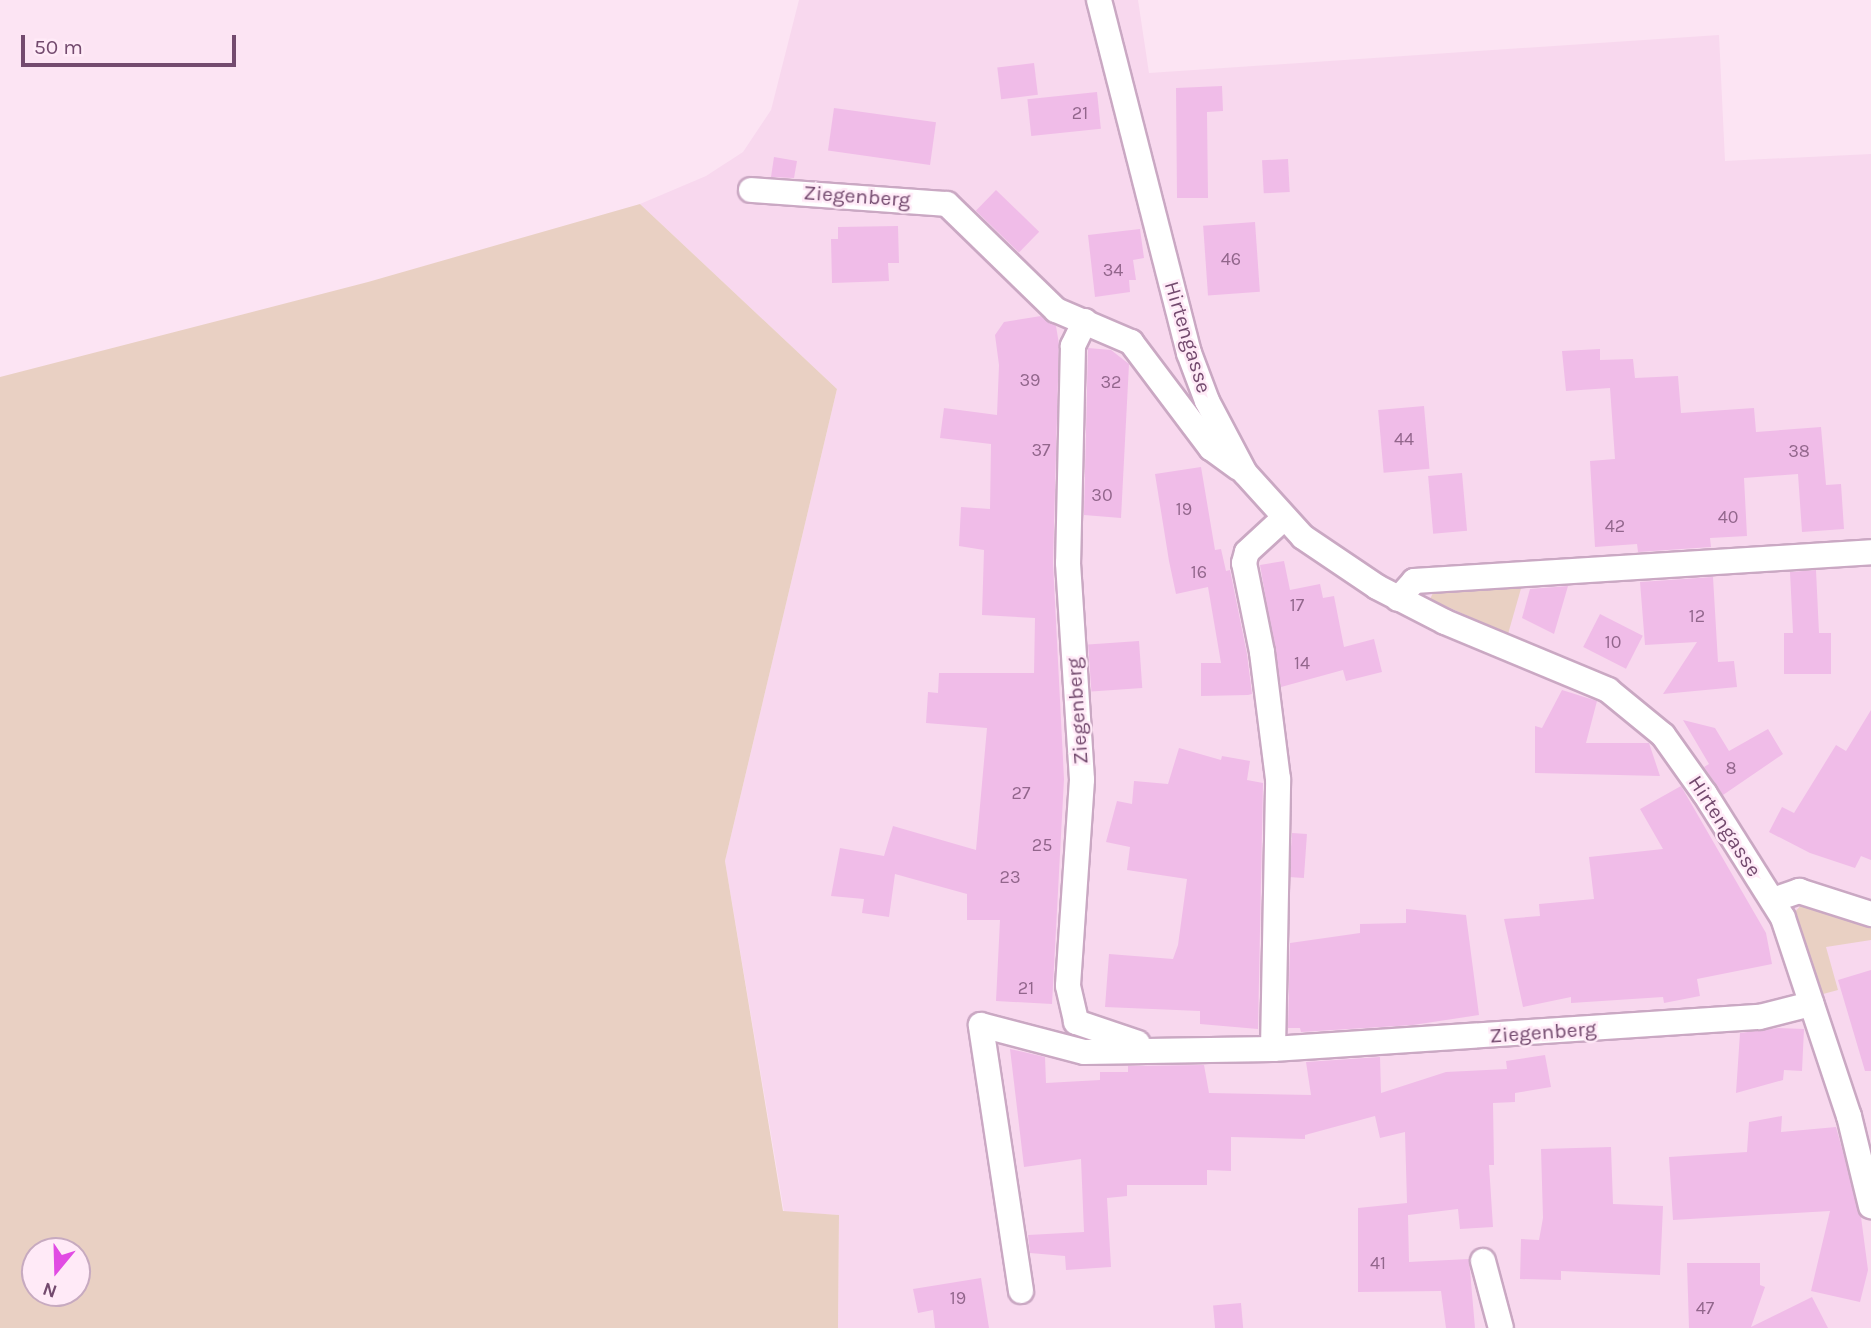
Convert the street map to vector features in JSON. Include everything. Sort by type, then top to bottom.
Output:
[{"type":"street","name":"Hirtengasse","points":[[1099,0],[1189,352],[1207,401],[1245,472],[1283,519],[1325,554],[1398,599],[1626,701],[1663,735],[1773,900],[1849,1116],[1871,1206]]},
{"type":"street","name":"Ziegenberg","points":[[751,190],[947,204],[1056,310],[1131,342],[1211,448],[1245,472]]},
{"type":"street","name":"Ziegenberg","points":[[1085,321],[1073,346],[1068,563],[1082,780],[1069,986],[1076,1022],[1152,1048]]},
{"type":"street","points":[[1273,1049],[1278,779],[1262,652],[1244,563],[1249,551],[1283,519]]},
{"type":"street","points":[[1398,599],[1414,581],[1871,552]]},
{"type":"street","points":[[1773,900],[1802,892],[1871,914]]},
{"type":"street","name":"Ziegenberg","points":[[1021,1291],[981,1025],[1084,1052],[1152,1048],[1273,1049],[1765,1016],[1811,1004]]},
{"type":"street","points":[[1483,1261],[1489,1295],[1502,1328]]},
{"type":"shaded area","points":[[799,0],[1138,0],[1149,73],[1719,35],[1725,161],[1871,154],[1871,1328],[838,1328],[839,1215],[784,1212],[725,861],[837,389],[640,204],[706,176],[743,152],[771,110]]},
{"type":"shaded area","points":[[640,204],[837,389],[725,861],[783,1211],[839,1215],[838,1328],[0,1328],[0,377],[368,282]]},
{"type":"shaded area","points":[[1522,585],[1508,634],[1430,599],[1434,591]]},
{"type":"shaded area","points":[[1802,904],[1871,925],[1871,940],[1826,947],[1838,990],[1823,994],[1794,913]]},
{"type":"building","points":[[1034,63],[1038,95],[1001,99],[997,68]]},
{"type":"building","points":[[1222,86],[1223,111],[1207,112],[1208,198],[1177,198],[1176,88]]},
{"type":"building","points":[[1097,92],[1101,129],[1031,136],[1027,99]]},
{"type":"building","points":[[834,108],[936,122],[930,165],[828,151]]},
{"type":"building","points":[[774,157],[797,161],[794,178],[771,177]]},
{"type":"building","points":[[1288,159],[1290,192],[1264,193],[1262,160]]},
{"type":"building","points":[[996,190],[1039,232],[1019,253],[976,211]]},
{"type":"building","points":[[1255,222],[1260,292],[1208,295],[1203,226]]},
{"type":"building","points":[[898,226],[899,263],[888,263],[889,281],[832,283],[831,239],[838,239],[838,227]]},
{"type":"building","points":[[1140,229],[1144,258],[1133,260],[1136,280],[1129,280],[1130,292],[1095,297],[1088,235]]},
{"type":"building","points":[[1041,316],[1056,326],[1059,344],[1053,563],[1064,779],[1052,1004],[996,1001],[1000,920],[967,920],[967,894],[895,874],[889,917],[862,913],[864,899],[831,896],[840,848],[884,856],[893,826],[976,850],[987,728],[926,723],[928,692],[938,693],[939,673],[1034,673],[1035,618],[982,615],[984,550],[959,546],[961,507],[990,509],[991,444],[940,438],[944,408],[997,415],[999,365],[995,335],[1004,322]]},
{"type":"building","points":[[1088,348],[1111,350],[1129,364],[1121,518],[1084,515]]},
{"type":"building","points":[[1600,349],[1600,360],[1633,359],[1635,378],[1678,376],[1681,413],[1754,408],[1756,432],[1821,427],[1826,485],[1841,484],[1844,529],[1802,532],[1798,474],[1744,478],[1747,536],[1710,538],[1711,547],[1638,552],[1637,544],[1595,547],[1590,461],[1615,459],[1610,388],[1566,391],[1562,351]]},
{"type":"building","points":[[1424,406],[1429,469],[1384,473],[1378,410]]},
{"type":"building","points":[[1201,467],[1215,550],[1221,549],[1226,571],[1230,570],[1247,654],[1252,694],[1248,695],[1201,696],[1201,663],[1221,663],[1208,587],[1176,594],[1169,561],[1155,474]]},
{"type":"building","points":[[1462,473],[1467,531],[1433,534],[1428,476]]},
{"type":"building","points":[[1284,561],[1290,590],[1320,584],[1323,598],[1334,596],[1344,647],[1374,639],[1382,672],[1346,681],[1343,670],[1281,687],[1260,565]]},
{"type":"building","points":[[1816,570],[1819,633],[1831,633],[1831,674],[1784,674],[1784,633],[1793,633],[1790,572]]},
{"type":"building","points":[[1713,577],[1718,662],[1734,661],[1737,687],[1663,694],[1697,642],[1645,645],[1640,582]]},
{"type":"building","points":[[1568,586],[1554,634],[1522,618],[1530,589]]},
{"type":"building","points":[[1600,614],[1643,636],[1626,669],[1583,647]]},
{"type":"building","points":[[1139,641],[1142,688],[1091,691],[1088,645]]},
{"type":"building","points":[[1562,690],[1597,701],[1586,743],[1649,743],[1660,776],[1535,773],[1535,726],[1542,728]]},
{"type":"building","points":[[1871,710],[1871,860],[1861,856],[1855,868],[1810,853],[1769,832],[1782,807],[1794,813],[1836,745],[1846,751]]},
{"type":"building","points":[[1683,720],[1715,728],[1729,751],[1768,729],[1783,754],[1723,795],[1704,767],[1709,764]]},
{"type":"building","points":[[1179,748],[1221,760],[1222,756],[1250,761],[1247,780],[1263,783],[1258,1029],[1200,1024],[1200,1011],[1105,1007],[1109,954],[1173,959],[1178,945],[1187,879],[1127,870],[1130,847],[1106,842],[1117,801],[1132,804],[1134,781],[1168,784]]},
{"type":"building","points":[[1681,786],[1766,933],[1772,964],[1697,979],[1700,996],[1664,1003],[1663,997],[1571,1003],[1571,997],[1523,1007],[1504,919],[1540,916],[1539,904],[1594,899],[1589,857],[1663,849],[1640,809]]},
{"type":"building","points":[[1292,833],[1307,834],[1304,878],[1289,877]]},
{"type":"building","points":[[1406,909],[1466,915],[1479,1015],[1413,1025],[1301,1032],[1300,1028],[1288,1028],[1290,943],[1360,933],[1360,924],[1406,923]]},
{"type":"building","points":[[1871,970],[1871,1071],[1865,1071],[1838,980]]},
{"type":"building","points":[[1778,1028],[1804,1029],[1802,1071],[1784,1070],[1783,1080],[1736,1093],[1740,1033]]},
{"type":"building","points":[[1010,1049],[1045,1057],[1046,1083],[1100,1080],[1100,1072],[1128,1072],[1128,1066],[1204,1065],[1209,1093],[1311,1095],[1306,1062],[1380,1057],[1381,1093],[1446,1072],[1507,1069],[1506,1061],[1545,1055],[1551,1087],[1515,1093],[1515,1102],[1493,1103],[1494,1165],[1489,1165],[1493,1227],[1460,1229],[1458,1209],[1408,1215],[1409,1262],[1469,1259],[1475,1328],[1446,1328],[1441,1291],[1358,1292],[1358,1208],[1407,1203],[1405,1132],[1380,1138],[1375,1116],[1305,1135],[1305,1139],[1231,1137],[1231,1171],[1207,1170],[1207,1185],[1127,1185],[1127,1196],[1107,1198],[1111,1267],[1066,1270],[1065,1256],[1030,1253],[1028,1235],[1084,1232],[1081,1159],[1024,1167]]},
{"type":"building","points":[[1782,1116],[1781,1132],[1836,1127],[1861,1217],[1868,1270],[1860,1302],[1811,1291],[1830,1211],[1673,1220],[1669,1157],[1747,1152],[1749,1122]]},
{"type":"building","points":[[1611,1147],[1613,1204],[1663,1206],[1660,1275],[1561,1271],[1561,1280],[1520,1279],[1521,1239],[1539,1240],[1543,1218],[1541,1149]]},
{"type":"building","points":[[1687,1263],[1760,1263],[1760,1285],[1765,1287],[1751,1327],[1812,1297],[1828,1328],[1689,1328]]},
{"type":"building","points":[[981,1278],[989,1328],[935,1328],[933,1310],[918,1313],[913,1289]]},
{"type":"building","points":[[1241,1303],[1243,1328],[1215,1328],[1213,1305]]}]
